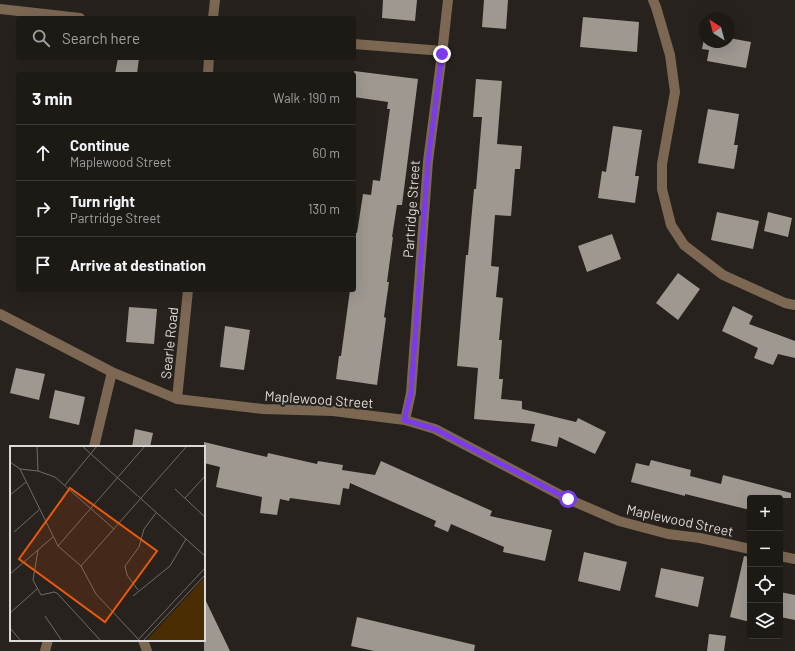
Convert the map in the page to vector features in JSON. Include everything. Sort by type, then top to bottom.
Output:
[{"type":"street","points":[[213,16],[215,0]]},
{"type":"street","name":"Partridge Street","points":[[404,420],[411,393],[428,161],[443,51],[448,0]]},
{"type":"street","points":[[653,0],[670,55],[675,92],[662,164],[662,189],[671,225],[684,245],[724,275],[785,303],[795,305]]},
{"type":"street","points":[[0,9],[62,16]]},
{"type":"street","points":[[356,44],[443,51]]},
{"type":"street","points":[[208,72],[209,60]]},
{"type":"street","name":"Searle Road","points":[[177,400],[188,292]]},
{"type":"street","name":"Maplewood Street","points":[[0,314],[112,372],[177,400],[263,409],[333,411],[404,420],[435,429],[568,499],[618,521],[668,534],[700,538],[747,548]]},
{"type":"street","points":[[94,446],[112,372]]},
{"type":"street","points":[[783,557],[795,559]]},
{"type":"street","points":[[46,651],[48,641]]},
{"type":"street","points":[[142,641],[147,651]]},
{"type":"building","points":[[383,0],[417,0],[415,21],[382,18]]},
{"type":"building","points":[[484,0],[508,0],[506,29],[482,27]]},
{"type":"building","points":[[583,17],[639,22],[637,52],[580,47]]},
{"type":"building","points":[[735,39],[751,42],[746,68],[707,61],[709,50],[702,49],[735,48]]},
{"type":"building","points":[[118,60],[139,60],[137,72],[115,72]]},
{"type":"building","points":[[354,71],[418,79],[402,205],[397,205],[392,237],[387,282],[389,282],[384,317],[386,318],[377,385],[336,379],[339,356],[341,356],[350,292],[356,292],[356,233],[363,194],[371,195],[373,180],[380,181],[390,109],[387,109],[388,102],[356,97],[356,72]]},
{"type":"building","points":[[476,79],[502,81],[497,144],[522,146],[520,169],[515,169],[511,216],[495,215],[491,266],[499,267],[496,297],[503,298],[499,340],[502,340],[499,379],[503,379],[501,399],[522,401],[522,409],[576,422],[578,418],[606,432],[595,454],[559,437],[557,447],[531,441],[535,424],[474,419],[478,368],[457,366],[466,255],[468,255],[474,189],[476,189],[482,117],[473,117]]},
{"type":"building","points":[[708,109],[739,114],[734,145],[738,145],[734,169],[698,163]]},
{"type":"building","points":[[613,126],[642,130],[635,176],[639,176],[635,203],[598,198],[602,171],[606,172]]},
{"type":"building","points":[[717,212],[759,221],[753,249],[711,240]]},
{"type":"building","points":[[768,212],[792,218],[788,237],[764,231]]},
{"type":"building","points":[[612,234],[621,259],[587,272],[578,246]]},
{"type":"building","points":[[678,273],[700,289],[678,320],[656,303]]},
{"type":"building","points":[[733,306],[753,316],[749,324],[795,341],[795,358],[778,354],[773,365],[754,358],[758,348],[722,331]]},
{"type":"building","points":[[129,307],[157,309],[154,344],[126,342]]},
{"type":"building","points":[[225,326],[250,330],[244,370],[220,367]]},
{"type":"building","points":[[16,368],[45,374],[39,400],[10,393]]},
{"type":"building","points":[[55,390],[85,397],[79,425],[49,418]]},
{"type":"building","points":[[135,429],[153,433],[150,446],[132,446]]},
{"type":"building","points":[[204,442],[267,457],[268,453],[317,464],[318,461],[343,465],[342,470],[375,475],[381,461],[492,511],[490,516],[552,530],[545,561],[503,552],[504,547],[451,524],[448,532],[434,526],[436,521],[350,483],[349,489],[343,488],[340,505],[290,498],[289,501],[280,499],[277,515],[260,513],[262,497],[216,487],[220,467],[205,463]]},
{"type":"building","points":[[651,460],[691,470],[690,476],[721,484],[723,475],[791,493],[791,498],[783,498],[783,495],[747,495],[747,509],[685,494],[685,496],[631,482],[636,463],[649,466]]},
{"type":"building","points":[[584,552],[627,562],[620,591],[578,581]]},
{"type":"building","points":[[744,556],[747,556],[747,621],[730,617]]},
{"type":"building","points":[[661,568],[704,577],[698,607],[655,597]]},
{"type":"building","points":[[783,593],[795,595],[795,620],[783,618]]},
{"type":"building","points":[[205,599],[230,651],[204,651],[205,641]]},
{"type":"building","points":[[357,617],[475,645],[474,651],[374,651],[351,646]]},
{"type":"building","points":[[709,634],[726,636],[724,651],[707,651]]},
{"type":"route","points":[[442,54],[428,161],[411,393],[404,420],[435,429],[568,499]]}]
